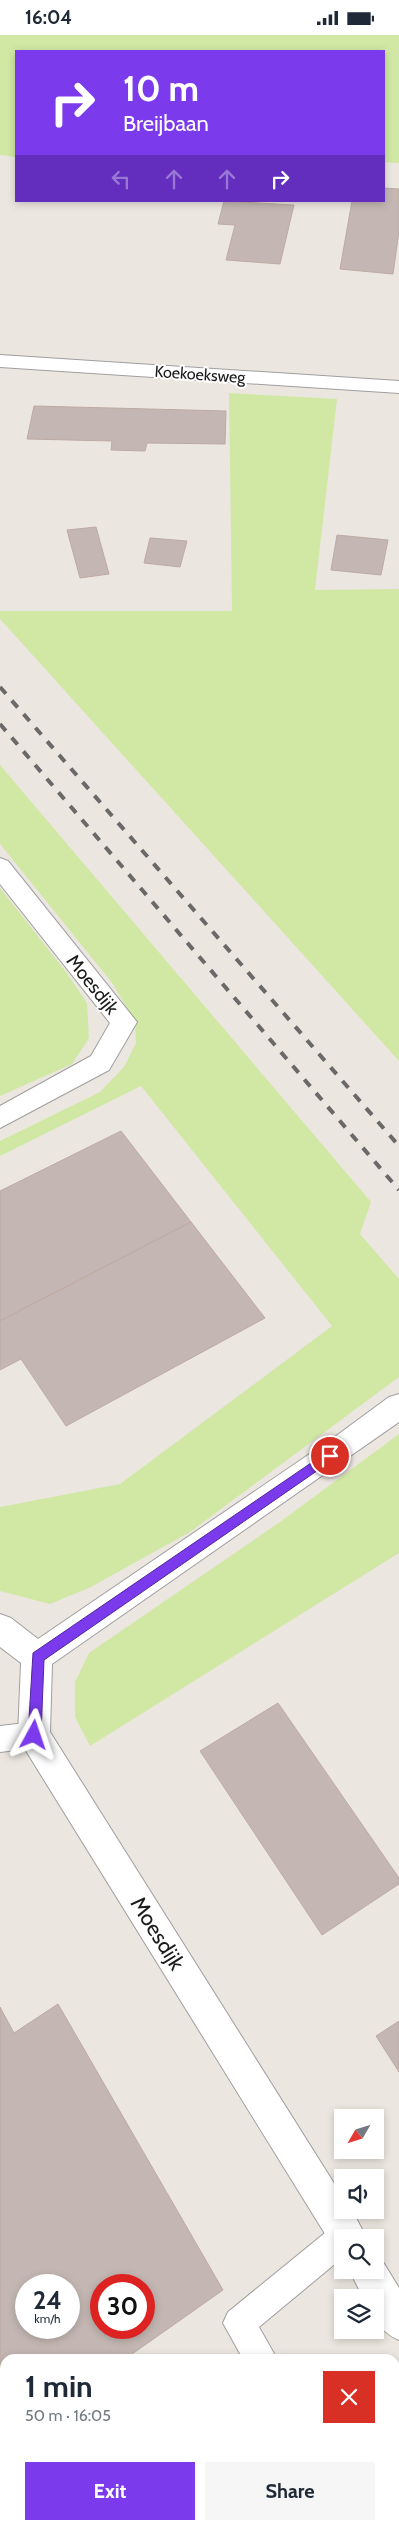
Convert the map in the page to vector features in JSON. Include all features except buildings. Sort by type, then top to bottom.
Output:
[{"type":"street","name":"Koekoeksweg","points":[[0,361],[399,387]]},
{"type":"street","name":"Moesdijk","points":[[0,867],[124,1022],[100,1063],[0,1118]]},
{"type":"street","points":[[37,1657],[346,1445],[399,1406]]},
{"type":"street","points":[[0,1628],[37,1657]]},
{"type":"street","points":[[34,1735],[37,1657]]},
{"type":"street","name":"Moesdijk","points":[[34,1735],[340,2229]]},
{"type":"street","points":[[373,2279],[399,2322]]},
{"type":"lane","points":[[0,1739],[34,1735]]},
{"type":"lane","points":[[258,2354],[239,2323],[334,2246]]},
{"type":"green space","points":[[0,35],[399,35],[399,163],[385,162],[385,50],[15,50],[15,157],[0,155]]},
{"type":"green space","points":[[229,393],[337,399],[315,590],[399,589],[399,1061],[0,619],[0,611],[232,611]]},
{"type":"green space","points":[[0,765],[371,1202],[360,1234],[399,1279],[399,1377],[190,1532],[89,1588],[50,1604],[0,1591],[0,1507],[120,1484],[332,1326],[141,1086],[0,1156],[0,1141],[100,1092],[124,1067],[136,1043],[135,1022],[113,984],[0,844]]},
{"type":"green space","points":[[0,888],[66,972],[87,1003],[89,1038],[72,1064],[0,1096]]},
{"type":"green space","points":[[399,1434],[399,1553],[90,1746],[75,1717],[75,1682],[89,1653],[280,1522]]},
{"type":"railway","points":[[0,687],[399,1146]]},
{"type":"railway","points":[[0,724],[399,1190]]},
{"type":"route","points":[[34,1735],[37,1697],[37,1657],[330,1456]]}]
